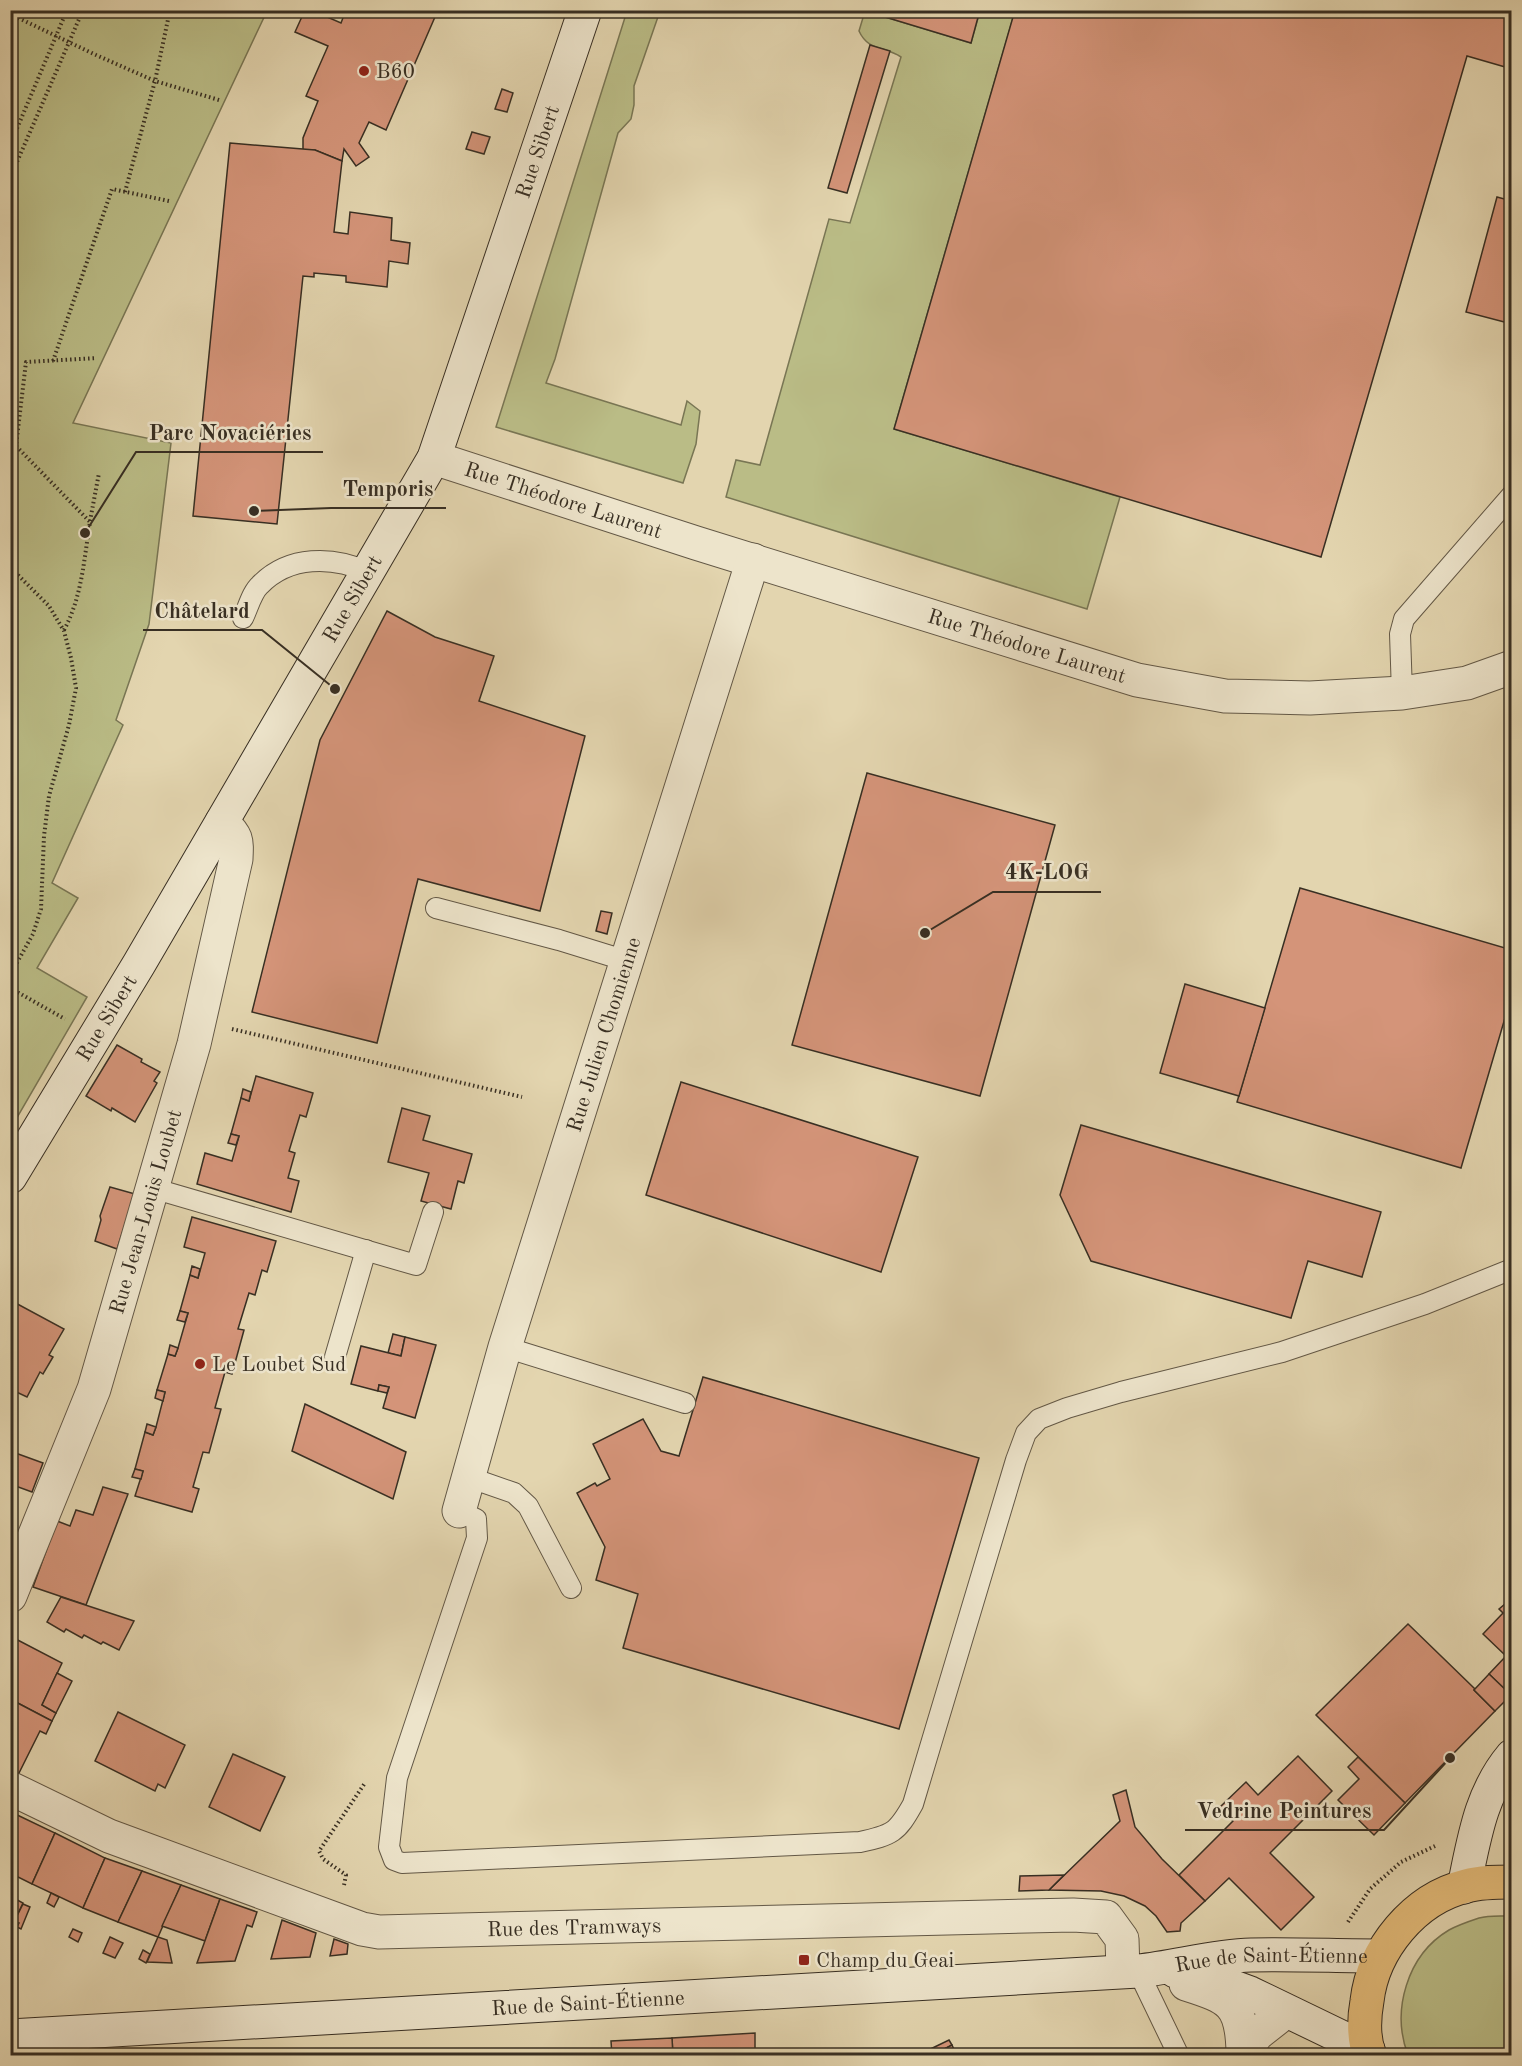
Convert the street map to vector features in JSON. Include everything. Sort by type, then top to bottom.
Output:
[{"type":"main road","points":[[1369,2053],[1364,2018],[1368,1986],[1380,1956],[1401,1926],[1430,1902],[1464,1887],[1489,1882],[1512,1882]]},
{"type":"street","name":"Rue Sibert","points":[[10,1177],[222,822],[434,458],[585,10]]},
{"type":"street","name":"Rue Théodore Laurent","points":[[434,458],[1137,680],[1225,696],[1310,698],[1402,693],[1467,683],[1512,667]]},
{"type":"street","name":"Rue Julien Chomienne","points":[[459,1511],[505,1347],[753,560]]},
{"type":"street","name":"Rue Jean-Louis Loubet","points":[[10,1596],[94,1389],[194,1044],[236,859],[235,833],[222,822]]},
{"type":"street","points":[[1464,1887],[1482,1807],[1490,1787],[1512,1756]]},
{"type":"street","name":"Rue des Tramways","points":[[10,1788],[109,1836],[362,1929],[379,1932],[999,1917],[1106,1917],[1142,1970]]},
{"type":"street","name":"Rue de Saint-Étienne","points":[[10,2036],[1142,1970],[1208,1959],[1251,1955],[1380,1956]]},
{"type":"street","points":[[1142,1970],[1221,1996],[1236,2011],[1242,2025],[1242,2054]]},
{"type":"street","name":"Rue de Saint-Étienne","points":[[1142,1970],[1220,1982],[1250,1993],[1369,2053]]},
{"type":"street","points":[[1242,2054],[1257,2034],[1285,2012]]},
{"type":"lane","points":[[1402,693],[1400,634],[1404,619],[1512,495]]},
{"type":"lane","points":[[243,618],[259,585],[289,564],[334,560],[352,564],[368,572]]},
{"type":"lane","points":[[436,908],[559,940],[627,961]]},
{"type":"lane","points":[[152,1188],[416,1265],[433,1212]]},
{"type":"lane","points":[[335,1357],[366,1250]]},
{"type":"lane","points":[[459,1511],[476,1519],[477,1538],[394,1791],[389,1847],[394,1860],[402,1863],[860,1842],[886,1836],[902,1825],[913,1804],[1016,1460],[1026,1433],[1039,1419],[1121,1392],[1282,1352],[1425,1304],[1512,1269]]},
{"type":"lane","points":[[505,1347],[686,1403]]},
{"type":"lane","points":[[468,1478],[514,1493],[528,1506],[571,1588]]},
{"type":"lane","points":[[1142,1970],[1179,2055]]},
{"type":"path","points":[[10,145],[67,10]]},
{"type":"path","points":[[10,178],[83,10]]},
{"type":"path","points":[[125,192],[155,81],[170,10]]},
{"type":"path","points":[[10,14],[155,81],[219,100]]},
{"type":"path","points":[[53,361],[112,189],[169,201]]},
{"type":"path","points":[[10,451],[16,446],[26,362],[97,358]]},
{"type":"path","points":[[16,446],[90,522]]},
{"type":"path","points":[[63,631],[79,593],[99,473]]},
{"type":"path","points":[[10,571],[19,576],[49,606],[63,631],[76,688],[69,725],[49,796],[44,836],[41,909],[33,934],[10,975]]},
{"type":"path","points":[[10,988],[57,1015]]},
{"type":"path","points":[[225,1027],[522,1097]]},
{"type":"path","points":[[345,1884],[346,1875],[323,1859],[319,1851],[382,1758],[393,1750],[406,1749]]},
{"type":"path","points":[[1346,1925],[1370,1889],[1401,1862],[1438,1844]]},
{"type":"green space","points":[[10,11],[267,11],[73,423],[171,443],[149,624],[116,720],[123,725],[52,883],[78,898],[37,968],[87,997],[11,1128]]},
{"type":"green space","points":[[627,11],[660,11],[634,86],[631,119],[618,133],[555,359],[546,383],[681,425],[687,401],[700,411],[696,444],[683,483],[496,427]]},
{"type":"green space","points":[[865,11],[887,11],[885,17],[971,43],[980,11],[1015,11],[894,429],[1120,497],[1087,609],[726,497],[736,460],[760,465],[829,219],[850,223],[901,57],[872,45],[863,37],[859,31]]},
{"type":"green space","points":[[1511,1916],[1511,2055],[1408,2055],[1403,2038],[1402,2003],[1406,1985],[1422,1954],[1434,1941],[1456,1926],[1483,1917]]},
{"type":"building","name":"B60","points":[[305,10],[311,10],[341,23],[346,10],[438,10],[386,130],[369,122],[359,143],[369,157],[356,166],[344,149],[342,161],[315,150],[303,150],[303,138],[318,101],[306,96],[328,46],[295,32]]},
{"type":"building","points":[[887,10],[980,10],[971,43],[885,17]]},
{"type":"building","points":[[1015,10],[1512,10],[1512,69],[1467,56],[1321,557],[894,429]]},
{"type":"building","points":[[870,45],[890,51],[847,193],[828,188]]},
{"type":"building","points":[[502,89],[513,93],[507,112],[495,109]]},
{"type":"building","points":[[472,132],[490,137],[484,154],[466,149]]},
{"type":"building","points":[[230,143],[315,150],[342,161],[334,232],[348,234],[350,212],[392,218],[391,240],[410,243],[408,264],[389,261],[387,287],[346,282],[346,276],[314,273],[314,277],[303,276],[277,524],[193,516]]},
{"type":"building","points":[[1497,197],[1512,201],[1512,324],[1466,312]]},
{"type":"building","points":[[387,611],[435,637],[494,656],[479,701],[585,736],[540,911],[418,879],[377,1043],[252,1012],[320,740]]},
{"type":"building","points":[[867,773],[1055,825],[980,1096],[792,1045]]},
{"type":"building","points":[[1300,888],[1512,950],[1512,994],[1461,1168],[1237,1102]]},
{"type":"building","points":[[601,911],[612,913],[607,934],[596,931]]},
{"type":"building","points":[[1185,984],[1265,1008],[1239,1096],[1160,1073]]},
{"type":"building","points":[[117,1045],[160,1072],[154,1081],[157,1083],[135,1122],[86,1096]]},
{"type":"building","points":[[256,1076],[313,1093],[306,1117],[300,1115],[289,1151],[295,1153],[288,1178],[299,1181],[291,1212],[197,1184],[205,1153],[232,1161],[239,1136],[231,1134],[241,1098],[249,1101]]},
{"type":"building","points":[[681,1082],[918,1157],[881,1272],[646,1195]]},
{"type":"building","points":[[243,1089],[251,1092],[249,1101],[241,1098]]},
{"type":"building","points":[[402,1108],[430,1116],[423,1140],[472,1154],[464,1183],[458,1181],[451,1209],[421,1201],[429,1173],[388,1162]]},
{"type":"building","points":[[1081,1125],[1381,1212],[1362,1277],[1308,1261],[1291,1318],[1091,1261],[1060,1195]]},
{"type":"building","points":[[231,1134],[239,1136],[236,1145],[228,1143]]},
{"type":"building","points":[[110,1187],[135,1194],[117,1249],[95,1241],[100,1216]]},
{"type":"building","name":"Le Loubet Sud","points":[[192,1217],[276,1241],[267,1272],[262,1270],[255,1295],[249,1293],[238,1329],[244,1330],[232,1374],[225,1372],[215,1408],[221,1409],[209,1453],[203,1452],[193,1487],[199,1489],[192,1512],[135,1496],[143,1471],[135,1469],[145,1432],[153,1435],[156,1427],[165,1392],[157,1390],[168,1354],[175,1356],[178,1348],[188,1313],[180,1311],[190,1275],[198,1278],[205,1253],[184,1247]]},
{"type":"building","points":[[192,1266],[200,1269],[198,1278],[190,1275]]},
{"type":"building","points":[[10,1300],[64,1329],[49,1355],[53,1357],[43,1374],[40,1372],[27,1397],[10,1389]]},
{"type":"building","points":[[180,1311],[188,1313],[185,1322],[177,1320]]},
{"type":"building","points":[[393,1334],[405,1337],[401,1356],[388,1353]]},
{"type":"building","points":[[405,1337],[436,1345],[415,1418],[383,1408],[389,1387],[379,1385],[378,1391],[351,1384],[361,1346],[401,1356]]},
{"type":"building","points":[[170,1345],[178,1348],[175,1356],[168,1354]]},
{"type":"building","points":[[703,1377],[979,1458],[899,1729],[623,1648],[638,1594],[596,1580],[605,1547],[577,1493],[595,1483],[597,1486],[610,1479],[593,1444],[643,1419],[661,1451],[679,1456]]},
{"type":"building","points":[[379,1385],[389,1387],[387,1393],[378,1391]]},
{"type":"building","points":[[157,1390],[165,1392],[163,1401],[155,1398]]},
{"type":"building","points":[[305,1404],[406,1452],[393,1499],[292,1451]]},
{"type":"building","points":[[147,1424],[156,1427],[153,1435],[145,1432]]},
{"type":"building","points":[[10,1451],[43,1463],[32,1492],[10,1484]]},
{"type":"building","points":[[135,1469],[143,1471],[141,1479],[132,1477]]},
{"type":"building","points":[[103,1487],[128,1494],[86,1605],[33,1587],[57,1521],[70,1526],[76,1510],[93,1515]]},
{"type":"building","points":[[61,1597],[134,1621],[119,1650],[84,1635],[82,1638],[66,1629],[64,1632],[47,1622]]},
{"type":"building","points":[[1512,1598],[1511,1695],[1489,1674],[1506,1656],[1483,1634],[1503,1613],[1499,1609]]},
{"type":"building","points":[[1408,1624],[1495,1711],[1405,1803],[1316,1715]]},
{"type":"building","points":[[10,1636],[62,1663],[42,1705],[56,1713],[52,1721],[10,1699]]},
{"type":"building","points":[[57,1673],[72,1681],[56,1713],[42,1705]]},
{"type":"building","points":[[1489,1674],[1511,1695],[1495,1711],[1474,1690]]},
{"type":"building","points":[[10,1699],[52,1721],[46,1734],[40,1731],[18,1775],[10,1771]]},
{"type":"building","points":[[118,1712],[185,1745],[165,1788],[158,1784],[155,1791],[95,1761]]},
{"type":"building","points":[[233,1754],[285,1777],[260,1831],[209,1807]]},
{"type":"building","points":[[1298,1756],[1332,1791],[1270,1853],[1314,1897],[1281,1930],[1229,1878],[1205,1901],[1179,1875],[1233,1821],[1220,1807],[1246,1782],[1258,1795]]},
{"type":"building","points":[[1358,1757],[1405,1803],[1374,1835],[1338,1800],[1359,1779],[1348,1767]]},
{"type":"building","points":[[1126,1790],[1135,1827],[1162,1859],[1205,1901],[1181,1923],[1180,1931],[1167,1932],[1156,1916],[1145,1906],[1124,1896],[1101,1891],[1049,1890],[1120,1821],[1113,1795]]},
{"type":"building","points":[[11,1812],[55,1833],[32,1884],[10,1873]]},
{"type":"building","points":[[55,1833],[105,1858],[83,1908],[32,1884]]},
{"type":"building","points":[[105,1858],[142,1871],[118,1922],[83,1908]]},
{"type":"building","points":[[142,1871],[181,1885],[158,1937],[118,1922]]},
{"type":"building","points":[[1064,1875],[1049,1890],[1019,1891],[1020,1876]]},
{"type":"building","points":[[181,1885],[220,1899],[205,1941],[162,1926]]},
{"type":"building","points":[[51,1893],[59,1897],[54,1907],[47,1903]]},
{"type":"building","points":[[10,1896],[23,1903],[14,1922],[10,1921]]},
{"type":"building","points":[[220,1899],[257,1912],[252,1927],[247,1925],[235,1961],[197,1963]]},
{"type":"building","points":[[23,1904],[30,1907],[21,1929],[17,1927],[19,1923],[14,1922]]},
{"type":"building","points":[[282,1920],[316,1933],[310,1957],[271,1959]]},
{"type":"building","points":[[73,1929],[82,1933],[78,1942],[69,1937]]},
{"type":"building","points":[[110,1937],[123,1943],[115,1958],[103,1953]]},
{"type":"building","points":[[158,1937],[167,1940],[172,1963],[147,1962]]},
{"type":"building","points":[[334,1939],[348,1944],[347,1954],[330,1956]]},
{"type":"building","points":[[143,1950],[150,1954],[146,1963],[139,1959]]},
{"type":"building","points":[[755,2033],[755,2056],[673,2056],[672,2038]]},
{"type":"building","points":[[672,2038],[673,2056],[612,2056],[611,2041]]},
{"type":"building","points":[[949,2040],[952,2045],[931,2056],[916,2056]]},
{"type":"building","points":[[952,2045],[957,2056],[931,2056]]},
{"type":"building","points":[[436,2052],[436,2056],[376,2056]]},
{"type":"place","name":"B60","points":[[364,71]]},
{"type":"place","name":"Temporis","points":[[254,511]]},
{"type":"place","name":"Parc Novaciéries","points":[[85,533]]},
{"type":"place","name":"Châtelard","points":[[335,689]]},
{"type":"place","name":"4K-LOG","points":[[925,933]]},
{"type":"place","name":"Le Loubet Sud","points":[[200,1364]]},
{"type":"place","name":"Vedrine Peintures","points":[[1450,1758]]},
{"type":"place","name":"Champ du Geai","points":[[804,1960]]}]
